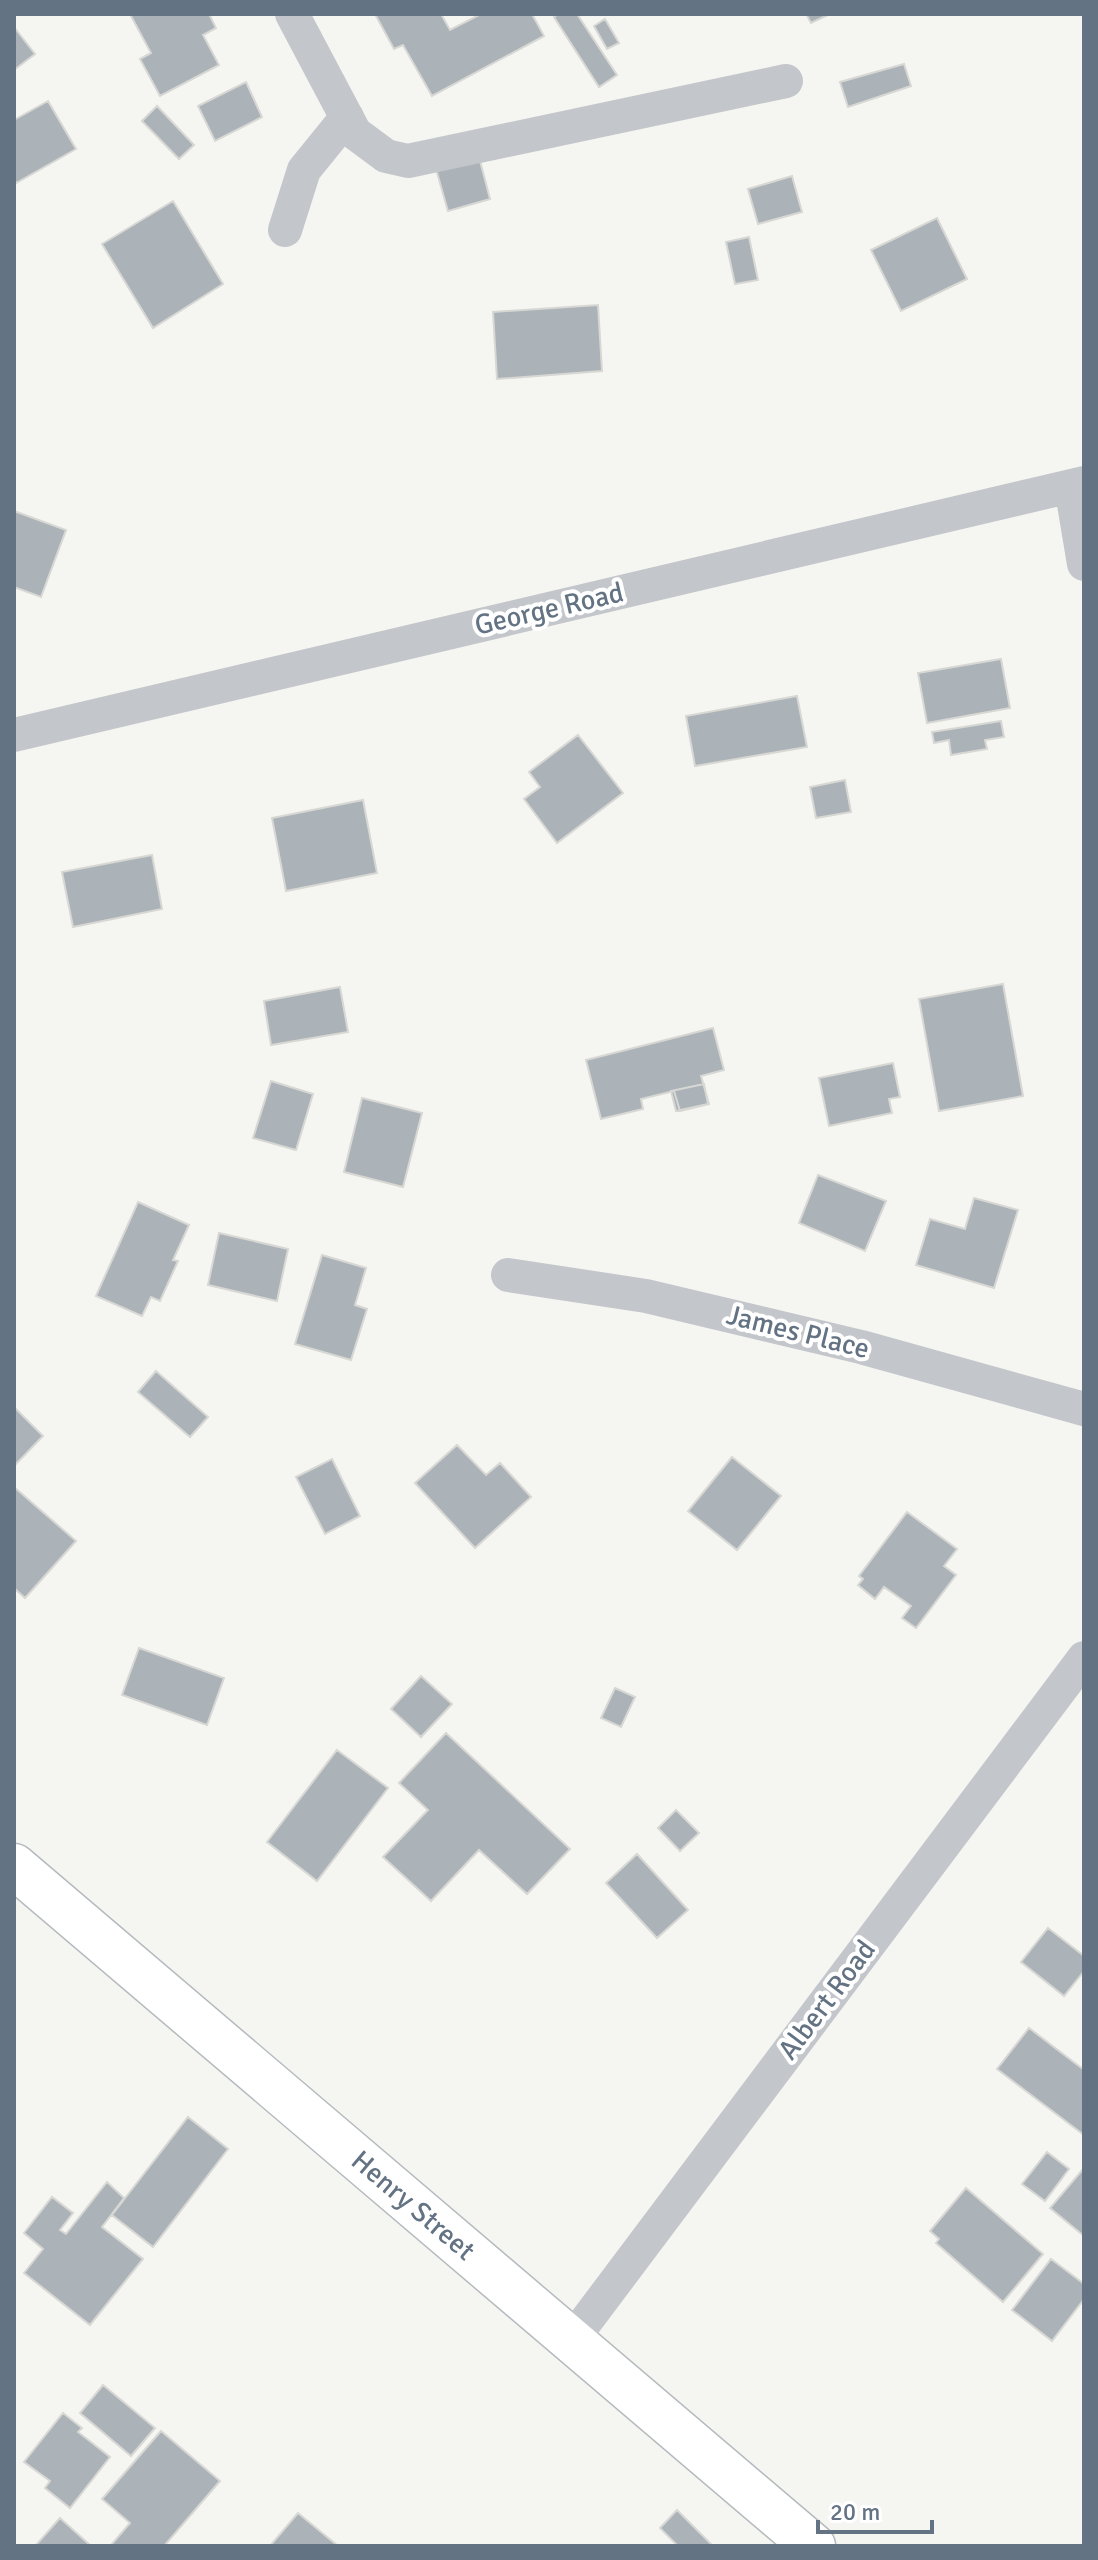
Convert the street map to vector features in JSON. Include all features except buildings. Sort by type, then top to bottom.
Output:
[{"type":"street","points":[[292,14],[355,133],[386,156],[408,161],[786,81]]},
{"type":"street","points":[[285,230],[304,170],[347,117]]},
{"type":"street","points":[[1078,485],[1084,564]]},
{"type":"street","name":"George Road","points":[[14,735],[1078,485]]},
{"type":"street","name":"James Place","points":[[508,1275],[646,1296],[861,1347],[1084,1409]]},
{"type":"street","name":"Albert Road","points":[[571,2341],[1084,1658]]},
{"type":"street","name":"Henry Street","points":[[14,1866],[813,2546]]}]
